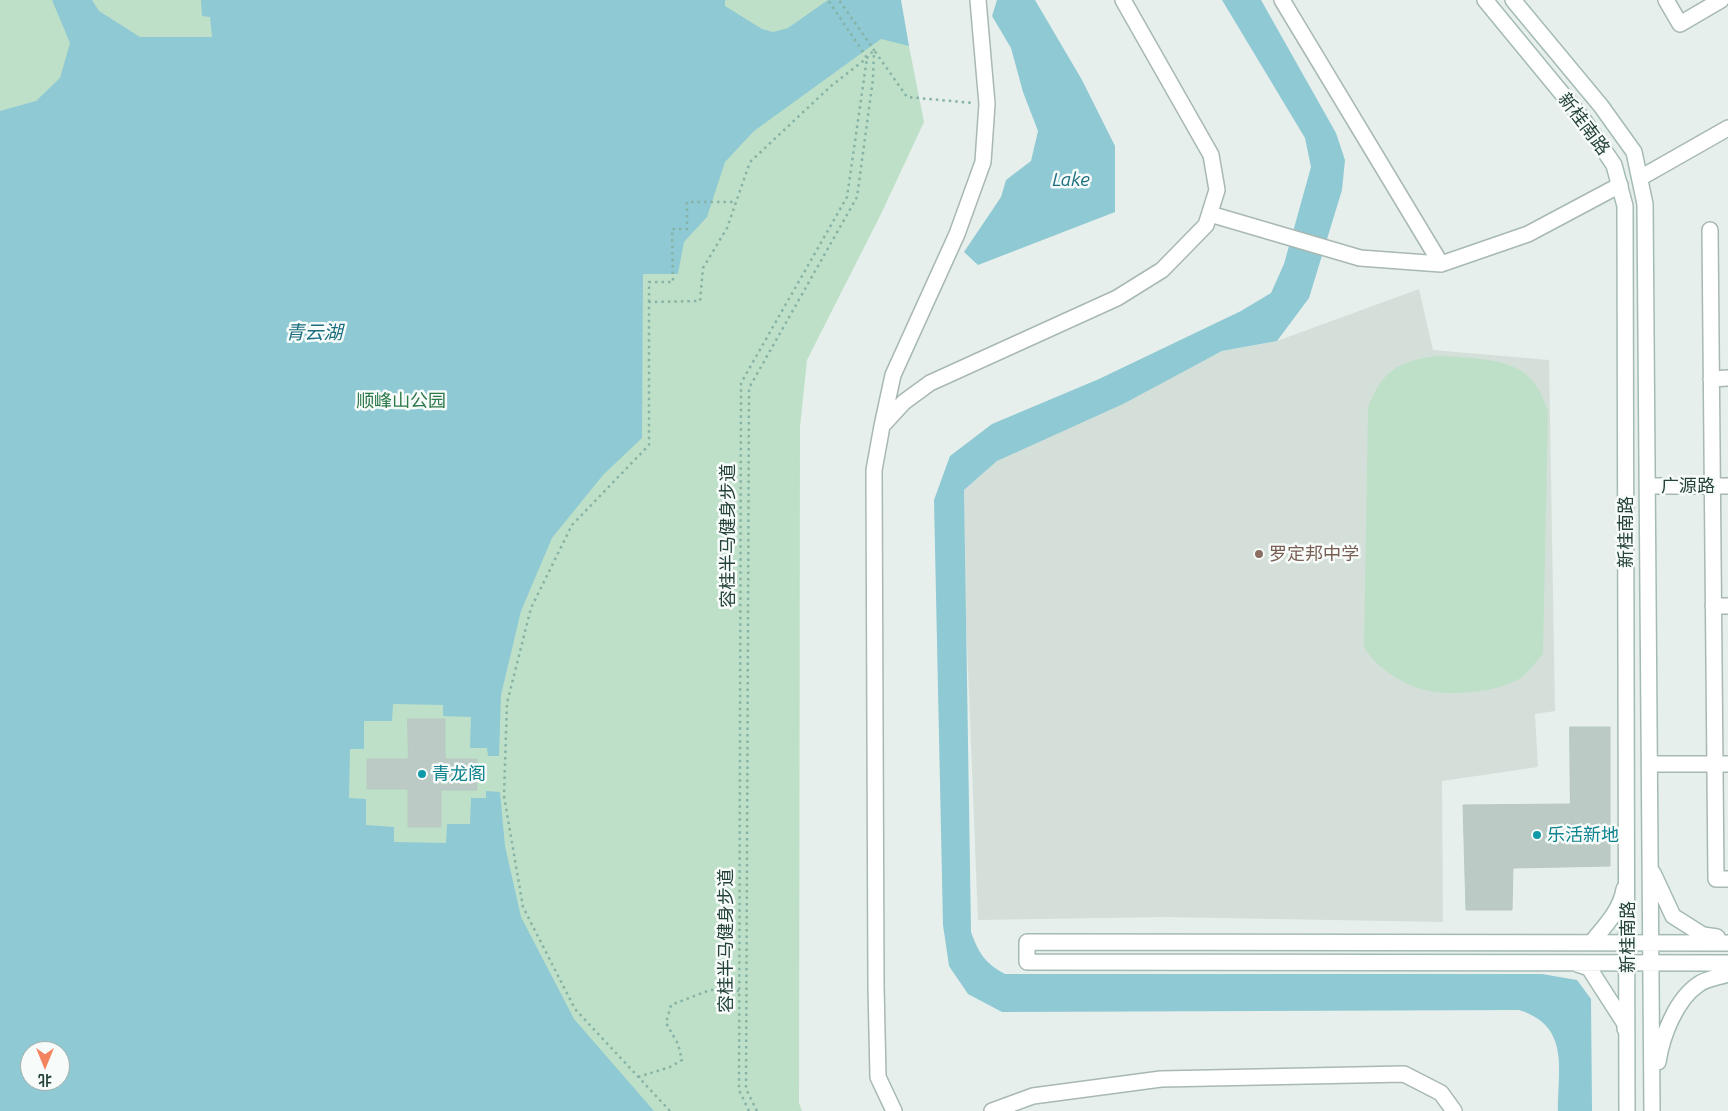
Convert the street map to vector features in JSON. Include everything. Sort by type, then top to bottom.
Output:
[{"type":"street","points":[[894,1111],[878,1077],[874,470],[893,375],[957,234],[983,162],[987,104],[978,0]]},
{"type":"street","points":[[882,426],[904,402],[930,383],[1117,298],[1162,270],[1206,225],[1217,190],[1211,155],[1123,0]]},
{"type":"street","points":[[1282,0],[1441,264]]},
{"type":"street","name":"新桂南路","points":[[1485,0],[1583,119],[1614,165],[1620,185],[1625,216],[1628,1111]]},
{"type":"street","name":"新桂南路","points":[[1513,0],[1607,114],[1634,152],[1645,204],[1652,1106]]},
{"type":"street","points":[[1666,0],[1680,24],[1721,0]]},
{"type":"street","points":[[1640,178],[1728,128]]},
{"type":"street","points":[[1210,214],[1360,258],[1441,264],[1528,234],[1620,185]]},
{"type":"street","points":[[1710,230],[1712,486],[1720,606],[1721,686],[1721,764],[1716,880],[1728,879]]},
{"type":"street","points":[[1711,378],[1728,378]]},
{"type":"street","name":"广源路","points":[[1648,486],[1728,486]]},
{"type":"street","points":[[1650,764],[1721,764]]},
{"type":"street","points":[[1591,943],[1623,898],[1627,865]]},
{"type":"street","points":[[1651,869],[1673,916],[1703,935],[1728,939]]},
{"type":"street","points":[[1728,943],[1027,942],[1027,962],[1728,963]]},
{"type":"street","points":[[1573,963],[1590,968],[1625,1024],[1628,1060]]},
{"type":"street","points":[[1652,1106],[1659,1054],[1667,1026],[1688,995],[1699,984],[1728,974]]},
{"type":"street","points":[[992,1111],[1033,1096],[1161,1079],[1404,1074],[1440,1093],[1454,1111]]},
{"type":"path","points":[[828,0],[868,58]]},
{"type":"path","points":[[839,0],[907,97],[987,104]]},
{"type":"path","points":[[649,302],[700,302],[703,268],[727,228],[750,162],[831,86],[868,58],[874,50]]},
{"type":"path","points":[[757,1111],[746,1089],[749,388],[857,197],[873,79],[874,50]]},
{"type":"path","name":"容桂半马健身步道","points":[[749,1111],[739,1090],[740,383],[847,196],[868,58]]},
{"type":"path","points":[[670,1111],[575,1009],[522,907],[505,787],[507,703],[531,608],[572,525],[649,445],[649,282],[673,282],[672,230],[687,229],[687,202],[736,202]]},
{"type":"path","points":[[638,1077],[670,1067],[682,1060],[678,1044],[666,1023],[671,1005],[710,990],[739,991]]},
{"type":"shaded area","name":"罗定邦中学","points":[[1419,289],[1433,350],[1549,360],[1555,711],[1535,714],[1538,767],[1442,781],[1443,922],[1165,917],[978,920],[966,619],[964,490],[997,461],[1223,351],[1277,341]]},
{"type":"green space","name":"青云湖","points":[[0,0],[868,0],[909,46],[924,122],[881,214],[807,360],[800,427],[799,1103],[802,1111],[0,1111]]},
{"type":"green space","points":[[1436,356],[1485,359],[1510,365],[1521,370],[1535,385],[1548,411],[1543,654],[1519,679],[1499,687],[1475,692],[1450,693],[1420,689],[1392,675],[1368,654],[1364,646],[1368,408],[1379,385],[1393,370],[1411,361]]},
{"type":"water","name":"青云湖","points":[[52,0],[92,0],[99,11],[140,37],[212,37],[210,17],[202,16],[201,0],[725,0],[725,6],[762,29],[773,32],[788,28],[828,0],[901,0],[909,46],[881,39],[754,131],[725,162],[707,217],[684,242],[678,274],[643,274],[642,438],[603,475],[552,538],[521,611],[501,695],[499,756],[488,756],[487,748],[470,748],[471,717],[443,716],[443,705],[393,704],[392,721],[364,721],[364,749],[350,749],[349,798],[366,799],[366,825],[394,827],[394,842],[446,843],[447,824],[470,824],[471,798],[486,798],[486,791],[500,792],[505,846],[521,917],[574,1019],[654,1111],[0,1111],[0,111],[36,101],[60,78],[70,43]]},
{"type":"water","name":"Lake","points":[[997,0],[1035,0],[1082,80],[1115,146],[1115,212],[978,265],[964,252],[1001,197],[1006,180],[1031,161],[1038,131],[1023,92],[1011,48],[992,16]]},
{"type":"water","points":[[1222,0],[1261,0],[1336,133],[1345,160],[1342,190],[1309,298],[1277,341],[1222,351],[1123,404],[997,461],[964,490],[971,932],[977,946],[988,962],[1005,974],[1542,974],[1577,980],[1591,999],[1592,1111],[1558,1111],[1559,1064],[1558,1050],[1554,1038],[1547,1026],[1535,1017],[1519,1010],[1002,1012],[968,994],[949,966],[943,925],[934,500],[950,456],[992,424],[1099,379],[1241,311],[1271,293],[1284,264],[1311,167],[1305,138]]},
{"type":"building","name":"青龙阁","points":[[408,719],[445,719],[445,759],[477,759],[477,790],[441,790],[441,827],[408,827],[408,789],[367,789],[367,759],[408,759]]},
{"type":"building","name":"乐活新地","points":[[1570,727],[1610,727],[1610,866],[1513,868],[1512,910],[1466,910],[1463,805],[1570,804]]},
{"type":"place","name":"罗定邦中学","points":[[1259,554]]},
{"type":"place","name":"青龙阁","points":[[422,774]]},
{"type":"place","name":"乐活新地","points":[[1537,835]]},
{"type":"park label","name":"顺峰山公园","points":[[401,401]]}]
